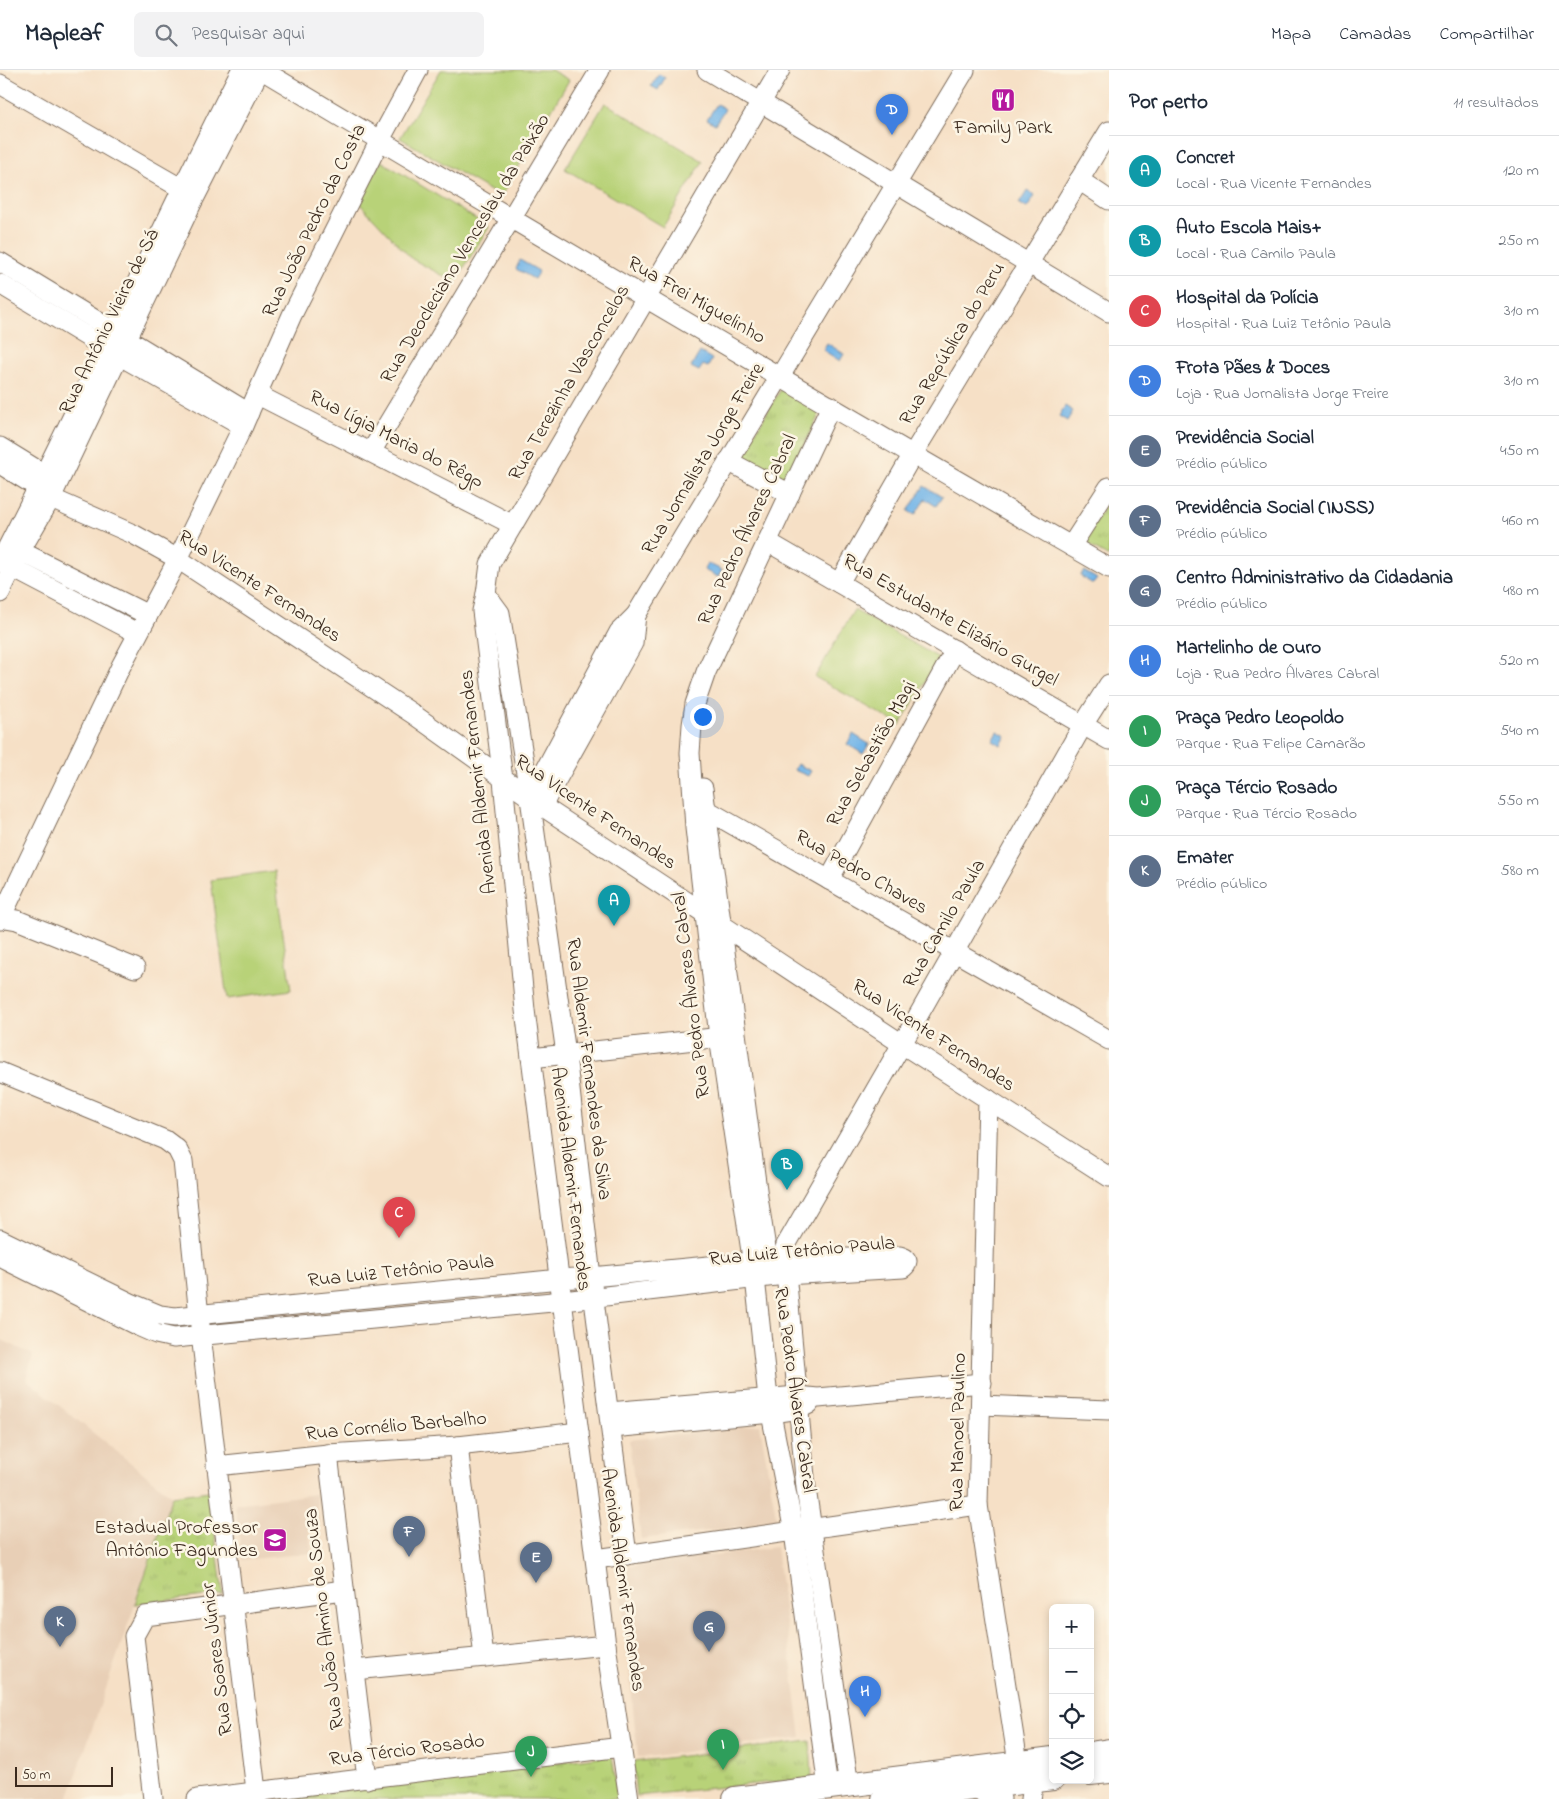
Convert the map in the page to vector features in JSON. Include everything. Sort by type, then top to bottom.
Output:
[{"type":"main road","points":[[1094,1753],[1109,1751]]},
{"type":"main road","points":[[884,1799],[1034,1780],[1049,1763]]},
{"type":"main road","points":[[1094,1773],[1109,1771]]},
{"type":"main road","points":[[735,1799],[838,1787],[1034,1780]]},
{"type":"street","name":"Rua Antônio Vieira de Sá","points":[[0,593],[6,556],[44,486],[116,343],[186,198],[241,70]]},
{"type":"street","name":"Rua Antônio Vieira de Sá","points":[[186,198],[261,70]]},
{"type":"street","name":"Rua Frei Miguelinho","points":[[261,70],[510,219],[646,296],[1109,568]]},
{"type":"street","name":"Rua João Pedro da Costa","points":[[4,912],[137,633],[178,559],[258,395],[292,315],[380,140],[418,70]]},
{"type":"street","name":"Rua Deocleciano Venceslau da Paixão","points":[[371,452],[600,70]]},
{"type":"street","points":[[707,70],[1109,312]]},
{"type":"street","name":"Rua Terezinha Vasconcelos","points":[[490,564],[780,70]]},
{"type":"street","name":"Rua Jornalista Jorge Freire","points":[[536,802],[619,632],[636,615],[965,70]]},
{"type":"street","points":[[0,84],[23,105],[186,198]]},
{"type":"street","points":[[0,99],[23,105]]},
{"type":"street","name":"Rua República do Peru","points":[[839,583],[913,454],[1109,131]]},
{"type":"street","points":[[1079,180],[1109,200]]},
{"type":"street","points":[[0,262],[116,343]]},
{"type":"street","points":[[0,284],[116,343],[246,419]]},
{"type":"street","name":"Rua Lígia Maria do Rêgp","points":[[258,395],[513,525]]},
{"type":"street","name":"Rua Pedro Álvares Cabral","points":[[728,1036],[722,924],[690,753],[695,704],[706,672],[831,406]]},
{"type":"street","points":[[0,447],[44,486]]},
{"type":"street","points":[[728,461],[790,494]]},
{"type":"street","points":[[0,464],[44,486]]},
{"type":"street","name":"Rua Vicente Fernandes","points":[[44,486],[178,559],[413,714],[536,802],[902,1044],[1109,1177]]},
{"type":"street","points":[[1071,546],[1109,487]]},
{"type":"street","name":"Rua Estudante Elizário Gurgel","points":[[768,542],[1109,740]]},
{"type":"street","points":[[6,556],[148,615]]},
{"type":"street","points":[[6,556],[137,633]]},
{"type":"street","name":"Avenida Aldemir Fernandes","points":[[490,564],[482,611],[503,780],[525,1010],[606,1645],[629,1799]]},
{"type":"street","name":"Rua Aldemir Fernandes da Silva","points":[[486,594],[500,613],[536,802],[591,1277],[627,1555]]},
{"type":"street","name":"Rua Sebastião Magi","points":[[829,880],[955,650]]},
{"type":"street","name":"Rua Camilo Paula","points":[[790,1238],[1083,725],[1109,684]]},
{"type":"street","name":"Rua Pedro Álvares Cabral","points":[[700,811],[705,913],[769,1267],[798,1402],[806,1488],[803,1531]]},
{"type":"street","name":"Rua Pedro Chaves","points":[[700,811],[829,880],[1109,1040]]},
{"type":"street","points":[[4,912],[136,968]]},
{"type":"street","points":[[531,1058],[728,1036]]},
{"type":"street","name":"Rua Soares Júnior","points":[[0,1072],[165,1140],[177,1149],[183,1161],[198,1314],[257,1796]]},
{"type":"street","name":"Rua Manoel Paulino","points":[[988,1099],[978,1506],[1034,1780]]},
{"type":"street","name":"Rua Pedro Álvares Cabral","points":[[790,1238],[784,1251],[769,1267],[769,1406],[803,1531],[838,1787]]},
{"type":"street","name":"Rua Luiz Tetônio Paula","points":[[3,1249],[140,1327],[156,1334],[174,1338],[563,1301],[769,1267],[903,1268],[906,1266],[907,1261],[900,1256],[769,1267],[560,1279],[175,1317],[160,1316],[3,1249]]},
{"type":"street","points":[[611,1420],[769,1406],[818,1398],[982,1383]]},
{"type":"street","points":[[981,1405],[1109,1410]]},
{"type":"street","name":"Rua Cornélio Barbalho","points":[[216,1466],[328,1454],[458,1446],[579,1432]]},
{"type":"street","points":[[458,1446],[484,1657]]},
{"type":"street","name":"Rua João Almino de Souza","points":[[328,1454],[367,1779]]},
{"type":"street","points":[[596,1559],[978,1506]]},
{"type":"street","points":[[153,1799],[134,1636],[145,1616],[344,1590]]},
{"type":"street","points":[[354,1670],[606,1645]]},
{"type":"street","name":"Rua Tércio Rosado","points":[[197,1799],[257,1796],[367,1779],[622,1747]]},
{"type":"street","points":[[969,1788],[1001,1799]]},
{"type":"shaded area","points":[[0,1339],[33,1355],[26,1379],[172,1496],[68,1799],[0,1799]]},
{"type":"shaded area","points":[[760,1425],[777,1522],[641,1539],[629,1440]]},
{"type":"shaded area","name":"Estadual Professor Antônio Fagundes","points":[[316,1494],[320,1526],[309,1527],[311,1553],[242,1560],[235,1504]]},
{"type":"shaded area","points":[[776,1547],[801,1737],[638,1758],[619,1568]]},
{"type":"green space","points":[[441,70],[551,70],[569,80],[501,197],[400,138]]},
{"type":"green space","points":[[605,103],[703,161],[663,227],[565,169]]},
{"type":"green space","points":[[381,161],[489,227],[455,282],[412,259],[359,203]]},
{"type":"green space","points":[[781,389],[820,413],[785,482],[740,458]]},
{"type":"green space","points":[[1109,499],[1109,557],[1083,542]]},
{"type":"green space","points":[[854,610],[939,658],[900,725],[815,677]]},
{"type":"green space","points":[[274,871],[291,990],[227,999],[211,880]]},
{"type":"green space","points":[[209,1491],[223,1594],[135,1604],[172,1496]]},
{"type":"green space","points":[[810,1741],[812,1778],[636,1796],[633,1762]]},
{"type":"green space","points":[[612,1755],[618,1799],[279,1799]]},
{"type":"water","points":[[659,74],[665,78],[658,90],[651,86]]},
{"type":"water","points":[[717,104],[725,109],[715,124],[707,119]]},
{"type":"water","points":[[1027,191],[1035,196],[1027,208],[1019,204]]},
{"type":"water","points":[[520,260],[539,271],[534,279],[516,269]]},
{"type":"water","points":[[827,343],[844,354],[840,361],[823,350]]},
{"type":"water","points":[[700,352],[712,359],[708,367],[703,365],[699,371],[691,367]]},
{"type":"water","points":[[1065,406],[1073,411],[1067,421],[1059,416]]},
{"type":"water","points":[[924,486],[942,497],[936,506],[925,499],[915,515],[908,511]]},
{"type":"water","points":[[707,563],[722,570],[718,577],[704,570]]},
{"type":"water","points":[[1084,571],[1097,579],[1093,584],[1080,576]]},
{"type":"water","points":[[997,731],[1006,736],[1001,745],[992,740]]},
{"type":"water","points":[[853,734],[869,744],[863,754],[847,744]]},
{"type":"water","points":[[797,764],[811,771],[808,776],[794,770]]},
{"type":"place","name":"Family Park","points":[[1003,100]]},
{"type":"place","name":"Frota Pães & Doces","points":[[892,135]]},
{"type":"place","name":"Concret","points":[[614,926]]},
{"type":"place","name":"Auto Escola Mais+","points":[[787,1190]]},
{"type":"place","name":"Hospital da Polícia","points":[[399,1238]]},
{"type":"place","name":"Estadual Professor Antônio Fagundes","points":[[275,1540]]},
{"type":"place","name":"Previdência Social (INSS)","points":[[409,1557]]},
{"type":"place","name":"Previdência Social","points":[[536,1583]]},
{"type":"place","name":"Emater","points":[[60,1647]]},
{"type":"place","name":"Centro Administrativo da Cidadania","points":[[709,1652]]},
{"type":"place","name":"Martelinho de Ouro","points":[[865,1717]]},
{"type":"place","name":"Praça Pedro Leopoldo","points":[[723,1770]]},
{"type":"place","name":"Praça Tércio Rosado","points":[[531,1777]]}]
